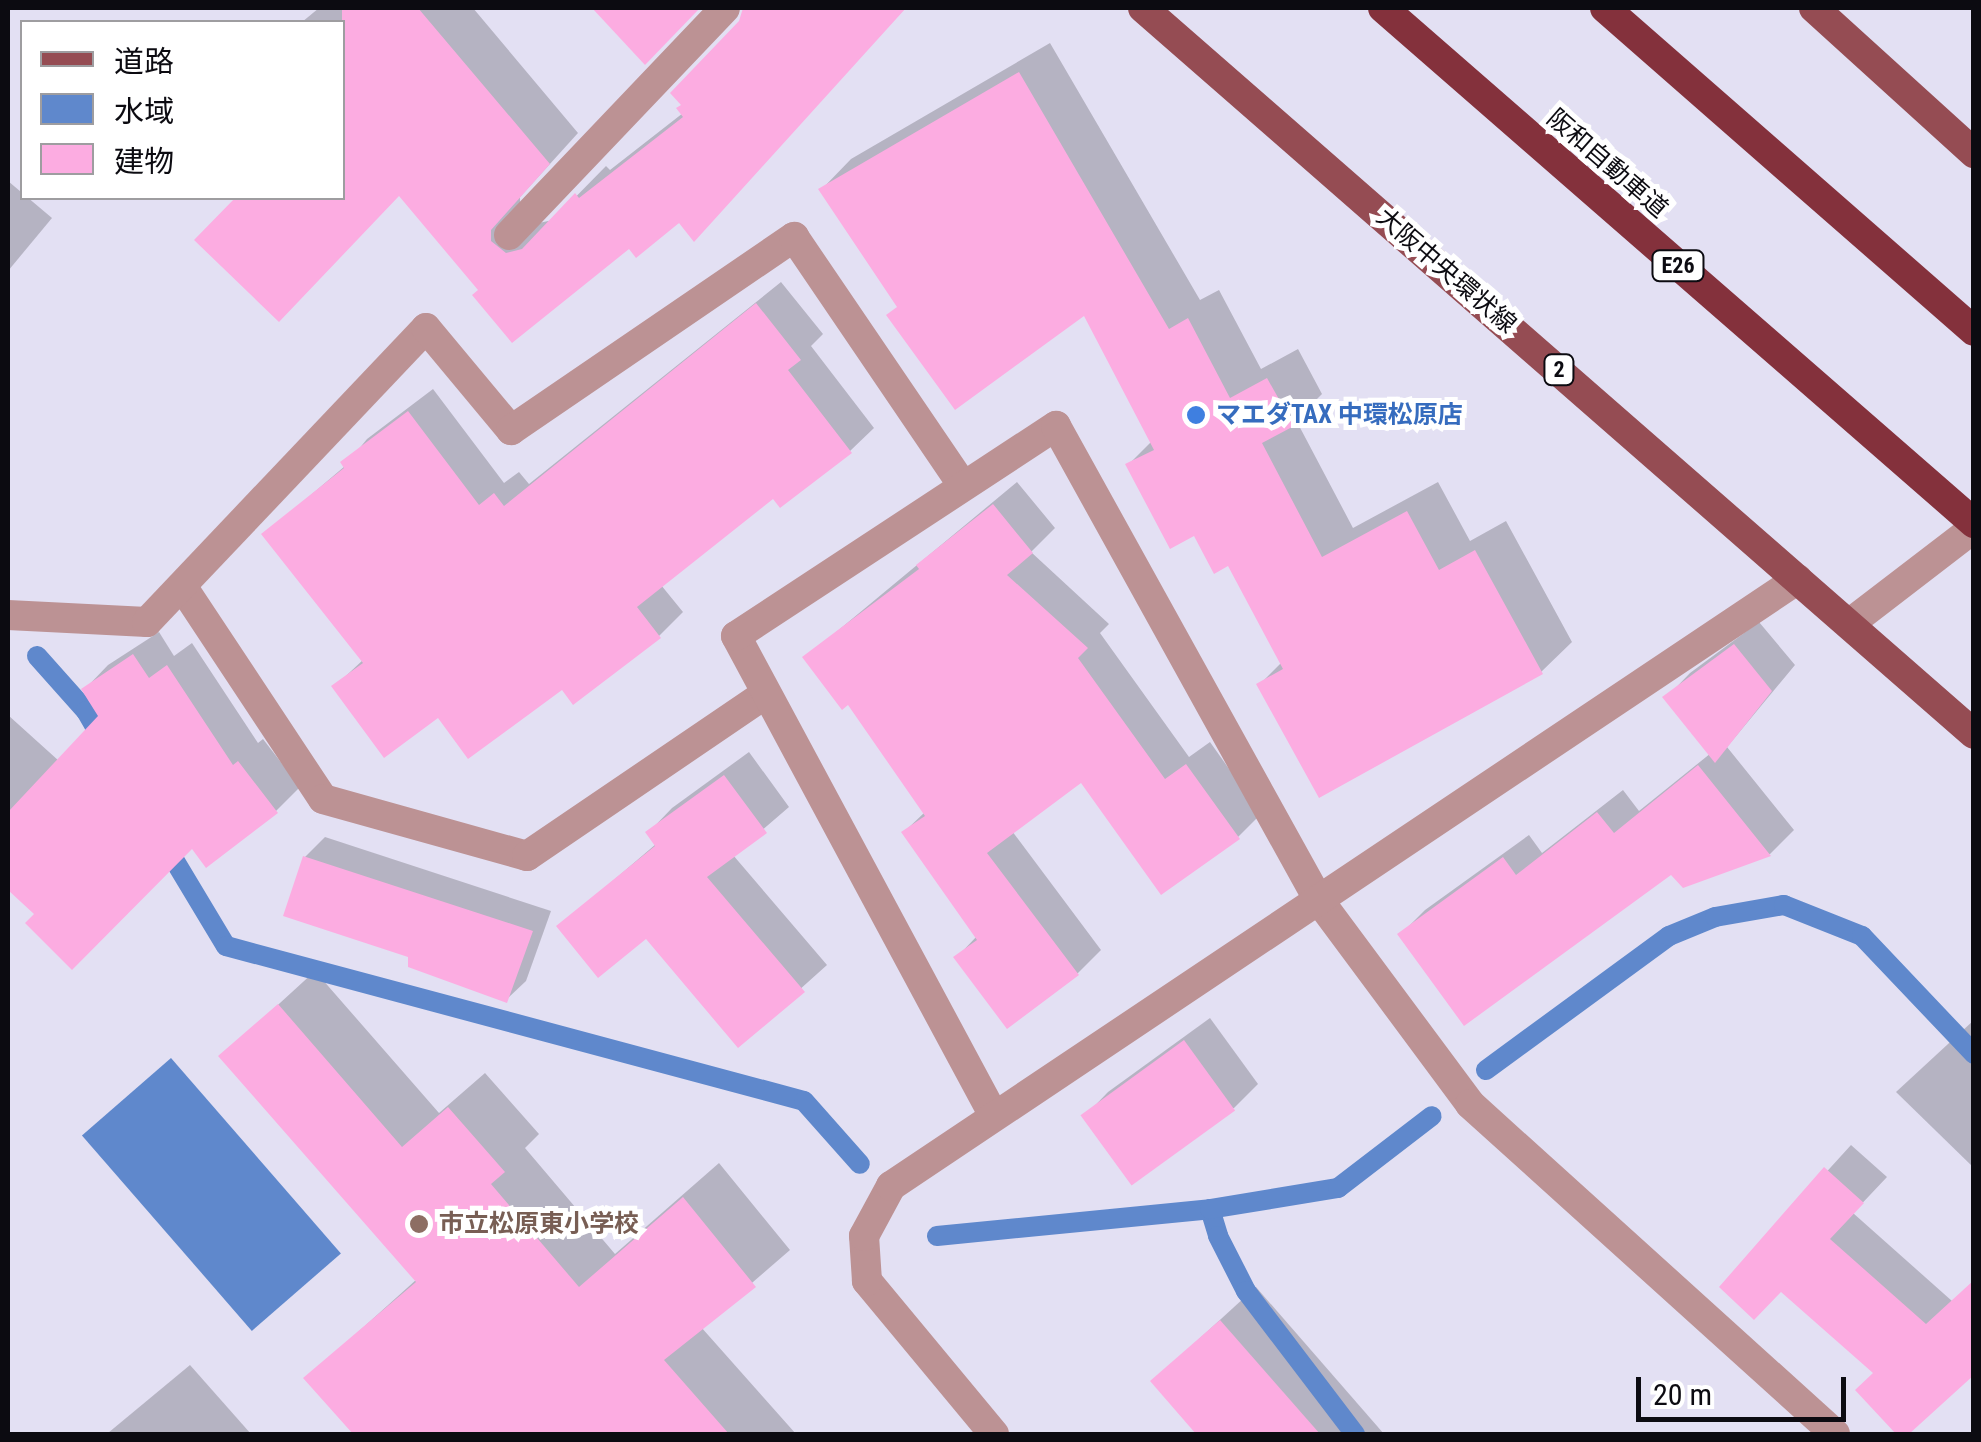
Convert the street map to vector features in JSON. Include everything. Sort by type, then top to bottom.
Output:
[{"type":"highway","name":"阪和自動車道","points":[[1383,8],[1974,526]]},
{"type":"highway","points":[[1605,8],[1974,331]]},
{"type":"main road","name":"大阪中央環状線","points":[[1143,8],[1974,734]]},
{"type":"main road","points":[[1814,8],[1974,153]]},
{"type":"street","points":[[509,235],[726,8]]},
{"type":"street","points":[[8,615],[148,622],[426,328],[511,430],[794,237],[964,486]]},
{"type":"street","points":[[994,1116],[736,636],[1056,426],[1318,899],[1470,1104],[1835,1434]]},
{"type":"street","points":[[1849,624],[1974,526]]},
{"type":"street","points":[[994,1434],[867,1280],[864,1236],[890,1186],[1798,579]]},
{"type":"street","points":[[182,586],[323,799],[527,856],[765,694]]},
{"type":"water","points":[[171,1058],[341,1253],[252,1331],[82,1135]]},
{"type":"building","points":[[342,8],[418,8],[550,164],[491,230],[491,241],[506,253],[522,249],[575,193],[579,198],[683,117],[676,108],[681,105],[670,93],[739,21],[743,8],[906,8],[694,242],[679,223],[636,258],[629,249],[512,343],[472,295],[478,290],[399,196],[279,322],[194,240],[233,200],[345,200]]},
{"type":"building","points":[[592,8],[700,8],[645,65]]},
{"type":"building","points":[[1019,72],[1169,329],[1188,318],[1230,398],[1267,378],[1294,426],[1262,443],[1322,557],[1407,511],[1439,570],[1475,550],[1543,674],[1319,798],[1256,684],[1283,669],[1228,566],[1214,574],[1194,536],[1170,549],[1125,464],[1154,450],[1084,316],[955,410],[886,315],[897,307],[818,189]]},
{"type":"building","points":[[756,303],[801,360],[788,370],[852,453],[780,508],[773,499],[637,607],[661,638],[573,705],[562,690],[468,759],[438,718],[384,758],[331,686],[363,663],[261,534],[344,468],[340,462],[408,411],[479,505],[494,493],[504,506]]},
{"type":"building","points":[[993,504],[1033,553],[1007,575],[1088,648],[1078,658],[1165,779],[1186,764],[1240,839],[1161,895],[1081,783],[987,853],[1079,975],[1007,1029],[953,957],[977,940],[901,832],[925,816],[848,705],[842,710],[802,657],[919,569],[916,565]]},
{"type":"building","points":[[1734,644],[1772,691],[1715,763],[1662,697]]},
{"type":"building","points":[[133,654],[149,678],[167,665],[233,765],[238,761],[278,813],[206,868],[192,849],[72,970],[25,923],[34,914],[8,890],[8,812],[98,716],[81,689]]},
{"type":"building","points":[[1698,765],[1771,856],[1683,888],[1671,875],[1464,1026],[1397,934],[1503,857],[1516,875],[1597,812],[1614,833]]},
{"type":"building","points":[[724,775],[767,833],[707,877],[805,992],[738,1048],[646,939],[598,978],[556,926],[655,846],[645,832]]},
{"type":"building","points":[[303,856],[533,931],[507,1003],[408,967],[408,957],[283,916]]},
{"type":"building","name":"市立松原東小学校","points":[[278,1004],[402,1147],[448,1107],[505,1172],[491,1184],[579,1287],[683,1197],[756,1287],[664,1360],[729,1434],[353,1434],[303,1378],[416,1282],[218,1056]]},
{"type":"building","points":[[1184,1040],[1235,1110],[1132,1186],[1080,1115]]},
{"type":"building","points":[[1824,1167],[1864,1203],[1830,1239],[1926,1324],[1974,1280],[1974,1375],[1909,1434],[1896,1434],[1855,1390],[1873,1373],[1781,1292],[1754,1320],[1719,1287]]},
{"type":"building","points":[[1220,1320],[1320,1434],[1196,1434],[1150,1381]]},
{"type":"waterway","points":[[37,656],[86,711],[106,745]]},
{"type":"waterway","points":[[164,843],[226,946],[804,1101],[860,1164]]},
{"type":"waterway","points":[[1486,1070],[1669,936],[1715,917],[1784,905],[1862,936],[1974,1054]]},
{"type":"waterway","points":[[937,1236],[1210,1209],[1338,1188],[1432,1116]]},
{"type":"waterway","points":[[1210,1209],[1218,1236],[1246,1291],[1355,1434]]},
{"type":"place","name":"マエダTAX 中環松原店","points":[[1196,415]]},
{"type":"place","name":"市立松原東小学校","points":[[419,1224]]}]
